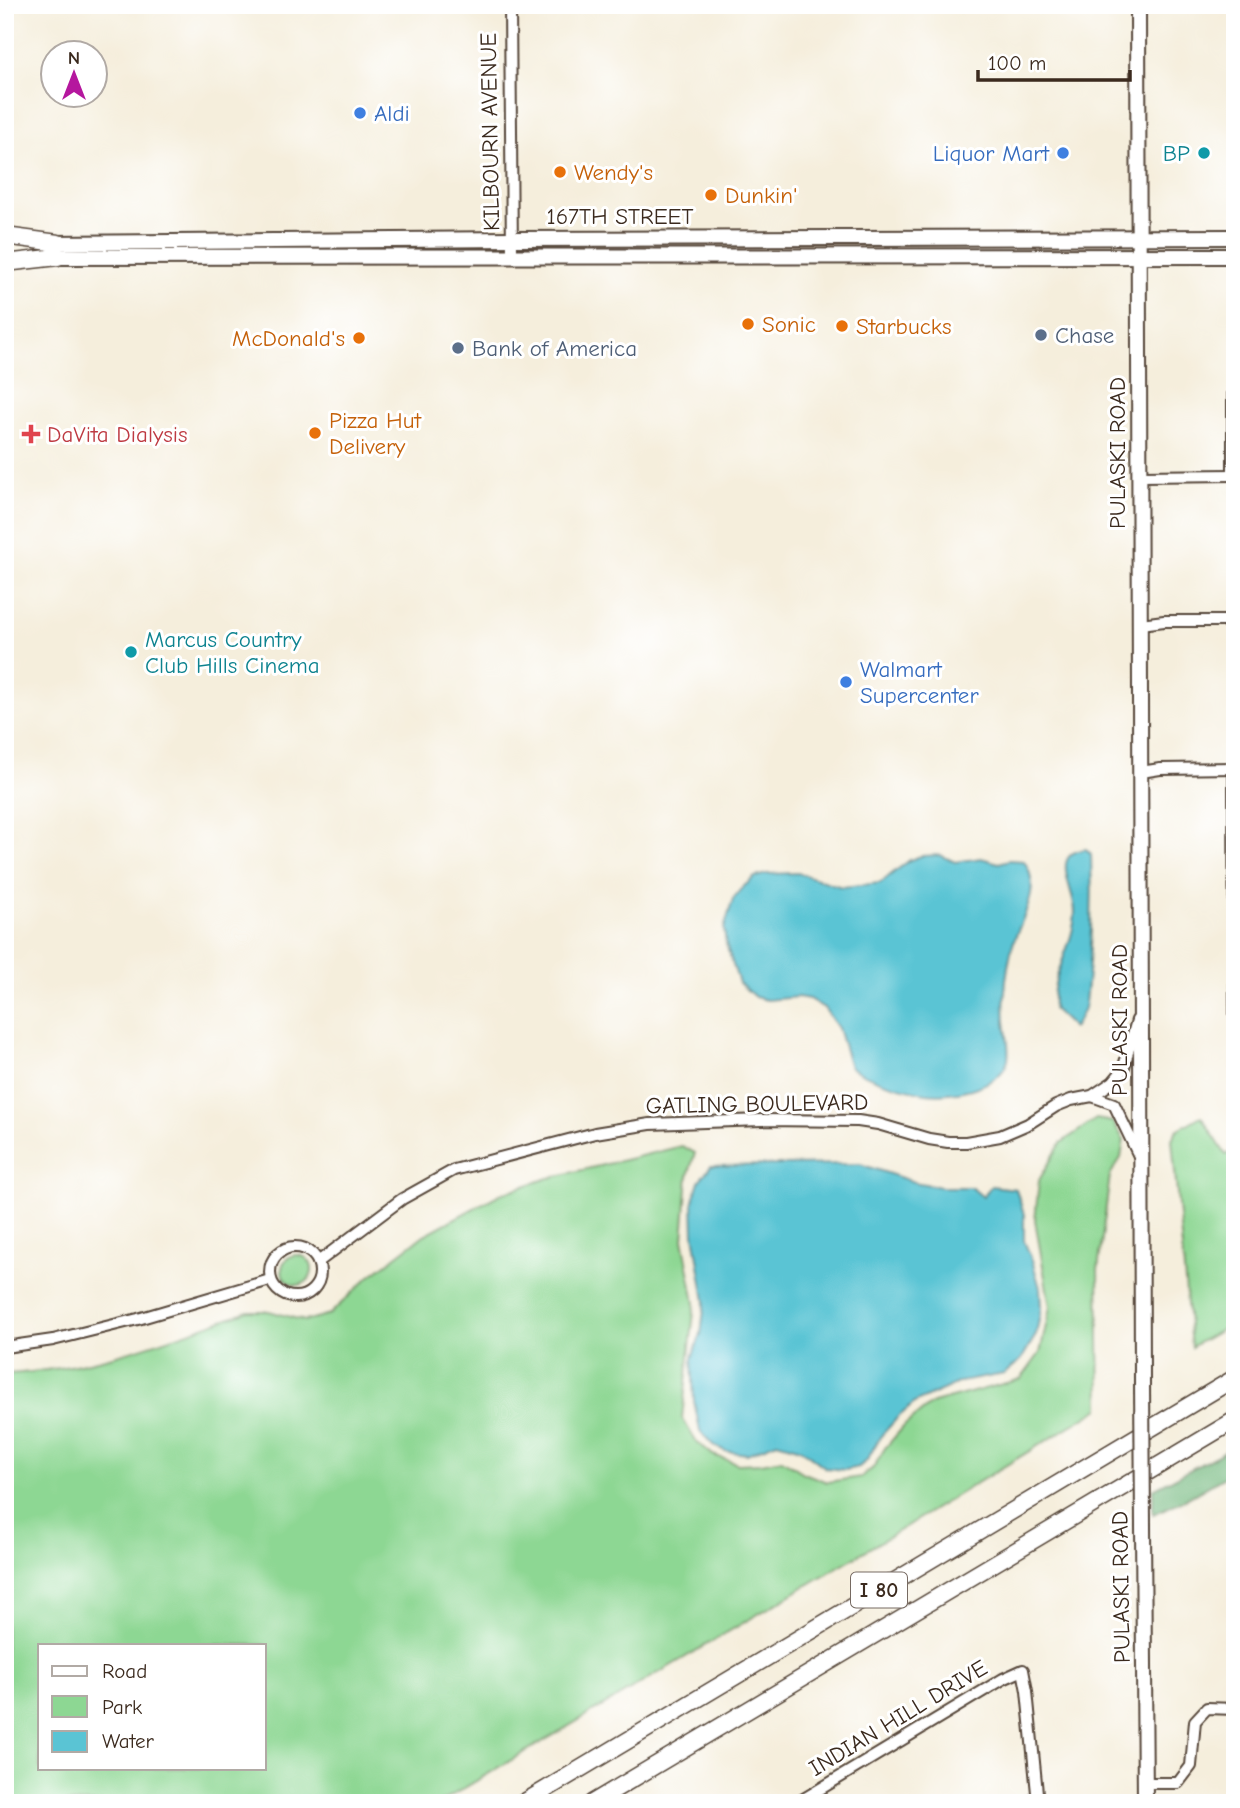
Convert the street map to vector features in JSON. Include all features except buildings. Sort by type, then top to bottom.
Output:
[{"type":"highway","points":[[5,236],[58,250]]},
{"type":"highway","points":[[5,263],[58,250]]},
{"type":"highway","name":"I 80","points":[[523,1803],[1235,1378]]},
{"type":"highway","name":"I 80","points":[[592,1803],[1235,1420]]},
{"type":"main road","name":"PULASKI ROAD","points":[[1138,5],[1145,1803]]},
{"type":"main road","name":"167TH STREET","points":[[5,256],[58,250],[512,239],[1235,237]]},
{"type":"main road","name":"167TH STREET","points":[[5,243],[58,250],[512,257],[1235,256]]},
{"type":"street","name":"KILBOURN AVENUE","points":[[510,5],[512,257]]},
{"type":"street","points":[[1140,476],[1234,475],[1235,371]]},
{"type":"street","points":[[1141,624],[1164,621],[1235,621]]},
{"type":"street","points":[[1141,772],[1160,769],[1234,768],[1235,1020]]},
{"type":"street","name":"GATLING BOULEVARD","points":[[318,1262],[402,1199],[454,1170],[595,1133],[687,1121],[858,1121],[929,1139],[966,1142],[1016,1131],[1056,1106],[1092,1096],[1113,1082],[1123,1070],[1143,1002]]},
{"type":"street","points":[[1092,1096],[1114,1104],[1141,1161]]},
{"type":"street","points":[[292,1247],[307,1250],[318,1262],[319,1279],[309,1293],[301,1296],[284,1294],[270,1280],[273,1259],[285,1249],[292,1247]]},
{"type":"street","points":[[5,1347],[53,1340],[138,1319],[270,1280]]},
{"type":"street","name":"INDIAN HILL DRIVE","points":[[797,1803],[1003,1679],[1023,1670],[1038,1803]]},
{"type":"street","points":[[1146,1783],[1178,1783],[1191,1766],[1195,1721],[1207,1708],[1235,1709]]},
{"type":"green space","points":[[1201,1116],[1226,1155],[1235,1150],[1235,1322],[1191,1347],[1172,1139],[1177,1130]]},
{"type":"green space","points":[[1096,1119],[1113,1122],[1124,1140],[1121,1158],[1110,1175],[1098,1270],[1100,1408],[885,1539],[439,1803],[5,1803],[5,1374],[68,1366],[129,1352],[248,1311],[269,1311],[305,1321],[330,1314],[369,1277],[424,1235],[500,1194],[549,1178],[682,1146],[695,1153],[688,1176],[683,1239],[695,1303],[682,1418],[695,1440],[713,1455],[738,1464],[782,1459],[804,1473],[827,1482],[861,1477],[873,1468],[885,1448],[905,1425],[933,1403],[1021,1379],[1040,1353],[1050,1307],[1035,1220],[1039,1180],[1061,1143]]},
{"type":"green space","points":[[297,1255],[308,1259],[312,1270],[308,1281],[297,1285],[286,1281],[282,1270],[286,1259]]},
{"type":"green space","points":[[1235,1446],[1235,1471],[1153,1514],[1153,1489]]},
{"type":"water","points":[[1086,849],[1091,854],[1092,872],[1089,966],[1084,1007],[1073,1028],[1053,1009],[1053,996],[1074,925],[1074,903],[1066,865],[1068,858],[1075,852]]},
{"type":"water","points":[[940,855],[955,862],[981,858],[999,863],[1009,860],[1024,861],[1032,884],[1028,907],[1014,941],[1005,987],[1008,1059],[1004,1069],[995,1078],[971,1089],[931,1094],[884,1082],[850,1067],[838,1028],[824,1008],[809,999],[798,997],[767,1000],[755,997],[739,983],[724,929],[733,899],[755,877],[798,873],[842,887],[880,883],[910,860],[921,856]]},
{"type":"water","points":[[860,1164],[914,1182],[941,1187],[971,1187],[983,1197],[991,1186],[1016,1189],[1024,1215],[1024,1241],[1040,1288],[1041,1309],[1036,1335],[1021,1360],[1004,1374],[960,1382],[916,1402],[880,1437],[867,1460],[859,1467],[845,1470],[826,1468],[801,1449],[777,1442],[747,1454],[725,1451],[713,1445],[700,1431],[694,1401],[692,1358],[701,1334],[705,1301],[694,1234],[693,1201],[699,1181],[711,1166]]},
{"type":"place","name":"Aldi","points":[[360,113]]},
{"type":"place","name":"Liquor Mart","points":[[1063,153]]},
{"type":"place","name":"BP","points":[[1204,153]]},
{"type":"place","name":"Wendy's","points":[[560,172]]},
{"type":"place","name":"Dunkin'","points":[[711,195]]},
{"type":"place","name":"Sonic","points":[[748,324]]},
{"type":"place","name":"Starbucks","points":[[842,326]]},
{"type":"place","name":"Chase","points":[[1041,335]]},
{"type":"place","name":"McDonald's","points":[[359,338]]},
{"type":"place","name":"Bank of America","points":[[458,348]]},
{"type":"place","name":"Pizza Hut Delivery","points":[[315,433]]},
{"type":"place","name":"DaVita Dialysis","points":[[31,434]]},
{"type":"place","name":"Marcus Country Club Hills Cinema","points":[[131,652]]},
{"type":"place","name":"Walmart Supercenter","points":[[846,682]]}]
